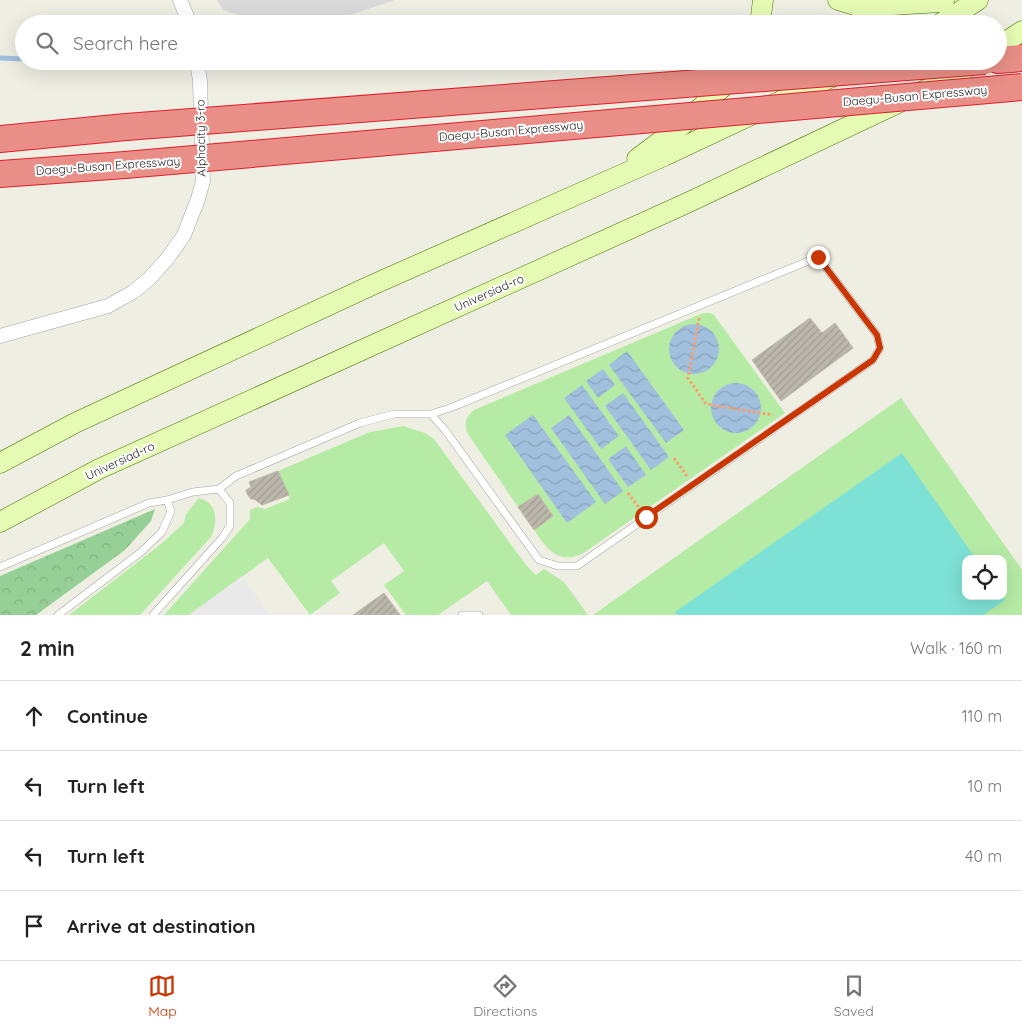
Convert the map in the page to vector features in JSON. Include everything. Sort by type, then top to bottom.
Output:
[{"type":"highway","points":[[1007,59],[1022,58]]},
{"type":"highway","points":[[0,139],[126,127],[868,70]]},
{"type":"highway","name":"Daegu-Busan Expressway","points":[[0,174],[125,165],[1022,87]]},
{"type":"main road","points":[[761,15],[763,0]]},
{"type":"main road","points":[[838,0],[861,7],[940,2],[944,0]]},
{"type":"main road","points":[[954,15],[978,0]]},
{"type":"main road","points":[[1007,40],[1022,31]]},
{"type":"main road","points":[[611,179],[682,125],[727,83],[735,70]]},
{"type":"main road","points":[[0,463],[75,423],[352,294],[611,179],[846,70]]},
{"type":"main road","name":"Universiad-ro","points":[[0,522],[108,465],[687,203],[955,76],[963,70]]},
{"type":"street","points":[[180,0],[186,15]]},
{"type":"street","name":"Alphacity 3-ro","points":[[0,336],[108,306],[133,292],[149,279],[167,259],[184,235],[203,181],[198,70]]},
{"type":"lane","points":[[0,567],[149,502],[167,500],[193,492],[219,489],[236,476],[360,423],[394,414],[431,414],[450,408],[818,257],[877,335],[880,348],[873,360],[577,566],[558,566],[539,560],[445,430],[431,414]]},
{"type":"lane","points":[[153,615],[222,538],[230,526],[230,502],[219,489]]},
{"type":"lane","points":[[58,615],[142,552],[162,532],[171,511],[167,500]]},
{"type":"lane","points":[[462,615],[479,615]]},
{"type":"path","points":[[698,325],[688,378],[706,404],[760,413]]},
{"type":"path","points":[[674,458],[693,485]]},
{"type":"path","points":[[628,493],[646,517]]},
{"type":"shaded area","points":[[217,0],[395,0],[350,15],[239,15],[223,10]]},
{"type":"shaded area","points":[[902,453],[973,555],[962,555],[962,600],[1005,600],[983,615],[677,615],[675,612]]},
{"type":"shaded area","points":[[242,576],[270,615],[189,615]]},
{"type":"green space","points":[[703,313],[714,315],[785,413],[582,554],[573,557],[559,556],[548,548],[534,530],[553,516],[538,494],[518,507],[468,434],[466,427],[467,418],[474,410]]},
{"type":"green space","points":[[901,398],[1022,570],[1022,615],[593,615]]},
{"type":"green space","points":[[403,426],[425,433],[434,439],[526,565],[536,575],[544,569],[564,582],[588,615],[511,615],[487,581],[438,615],[406,615],[384,585],[404,571],[384,543],[331,581],[340,593],[310,615],[268,558],[189,615],[164,615],[250,519],[250,510],[257,507],[265,509],[290,499],[278,471],[370,432]]},
{"type":"green space","points":[[199,498],[210,504],[215,514],[215,525],[211,537],[140,615],[69,615],[161,544],[184,523],[186,514]]},
{"type":"green space","points":[[155,509],[151,521],[125,550],[36,615],[0,615],[0,576]]},
{"type":"water","points":[[689,324],[699,324],[712,331],[719,344],[719,354],[712,367],[699,374],[689,374],[680,370],[673,363],[669,354],[669,344],[673,335],[680,328]]},
{"type":"water","points":[[627,351],[684,430],[666,443],[609,365]]},
{"type":"water","points":[[603,369],[615,385],[598,398],[586,381]]},
{"type":"water","points":[[731,383],[741,383],[754,390],[761,403],[761,413],[754,426],[741,433],[731,433],[722,429],[715,422],[711,413],[711,403],[715,394],[722,387]]},
{"type":"water","points":[[582,385],[619,436],[601,449],[564,398]]},
{"type":"water","points":[[623,393],[669,457],[651,470],[605,406]]},
{"type":"water","points":[[533,415],[596,502],[567,523],[505,435]]},
{"type":"water","points":[[569,415],[623,491],[605,504],[551,428]]},
{"type":"water","points":[[626,446],[646,475],[628,487],[608,459]]},
{"type":"building","points":[[810,318],[822,333],[835,323],[853,348],[781,401],[752,360]]},
{"type":"building","points":[[278,471],[289,495],[262,505],[251,499],[246,490],[251,487],[249,482]]},
{"type":"building","points":[[538,494],[553,516],[534,530],[518,507]]},
{"type":"building","points":[[384,593],[400,615],[353,615]]},
{"type":"waterway","points":[[0,58],[15,59]]},
{"type":"route","points":[[646,517],[873,360],[880,348],[877,335],[818,257]]}]
